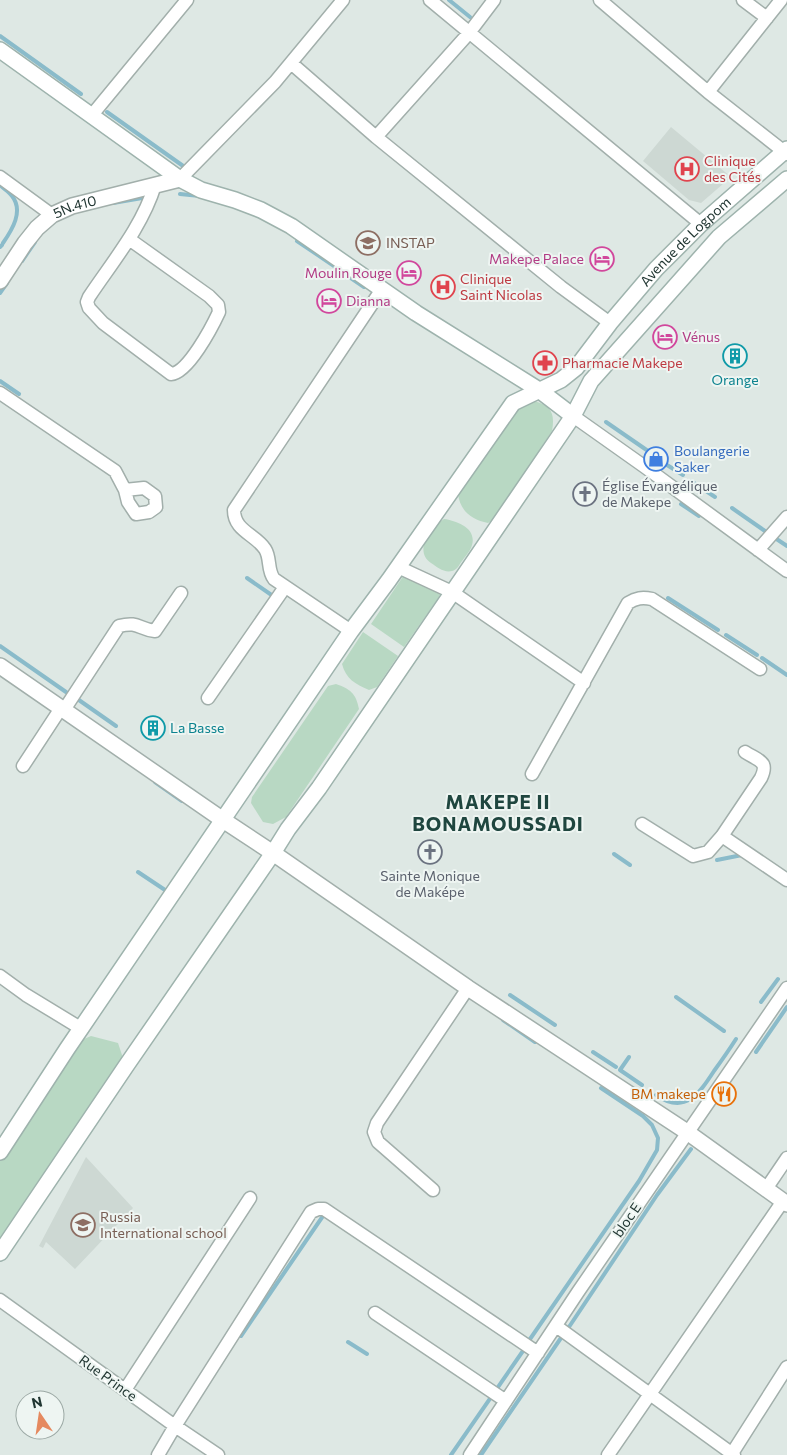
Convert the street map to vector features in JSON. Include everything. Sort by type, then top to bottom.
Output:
[{"type":"main road","points":[[0,50],[180,179],[201,190],[261,210],[291,226],[416,313],[539,390],[573,416]]},
{"type":"main road","name":"Avenue de Logpom","points":[[0,1152],[351,631],[513,403],[560,380],[576,368],[610,323],[656,269],[702,224],[786,152]]},
{"type":"main road","name":"5N.410","points":[[0,281],[25,243],[37,228],[52,215],[72,206],[180,179]]},
{"type":"main road","name":"Avenue de Logpom","points":[[0,1252],[274,853],[288,829],[330,772],[573,416],[591,381],[720,238],[787,180]]},
{"type":"main road","points":[[0,666],[468,988],[687,1132],[785,1203]]},
{"type":"street","points":[[92,115],[187,0]]},
{"type":"street","points":[[180,179],[275,82],[343,0]]},
{"type":"street","points":[[430,0],[702,224]]},
{"type":"street","points":[[376,137],[469,33],[494,0]]},
{"type":"street","points":[[600,0],[708,92],[786,152]]},
{"type":"street","points":[[743,0],[767,18]]},
{"type":"street","points":[[708,92],[781,0]]},
{"type":"street","points":[[291,62],[376,137],[531,264],[610,323]]},
{"type":"street","points":[[0,177],[52,215]]},
{"type":"street","points":[[129,239],[209,296],[218,305],[219,312],[202,344],[176,374],[172,374],[103,323],[89,308],[87,302],[129,239],[150,203],[155,185]]},
{"type":"street","points":[[351,631],[284,587],[272,576],[266,550],[238,524],[234,518],[234,510],[382,289]]},
{"type":"street","points":[[0,394],[115,471],[125,490]]},
{"type":"street","points":[[573,416],[787,570]]},
{"type":"street","points":[[758,550],[787,517]]},
{"type":"street","points":[[398,567],[452,592],[584,684]]},
{"type":"street","points":[[208,698],[284,587]]},
{"type":"street","points":[[23,766],[119,626],[129,623],[141,626],[146,630],[155,631],[181,592]]},
{"type":"street","points":[[532,774],[628,603],[635,599],[652,599],[760,669]]},
{"type":"street","points":[[642,824],[693,856],[708,852],[722,836],[765,770],[761,762],[745,752]]},
{"type":"street","points":[[722,836],[787,880]]},
{"type":"street","points":[[0,976],[26,995],[82,1029]]},
{"type":"street","points":[[433,1190],[378,1142],[374,1132],[376,1123],[468,988]]},
{"type":"street","name":"bloc E","points":[[470,1455],[578,1292],[787,988]]},
{"type":"street","points":[[766,1189],[787,1158]]},
{"type":"street","points":[[125,1390],[250,1198]]},
{"type":"street","points":[[608,1455],[649,1394],[785,1203]]},
{"type":"street","points":[[158,1455],[174,1426],[311,1212],[318,1209],[324,1209],[538,1354]]},
{"type":"street","name":"Rue Prince","points":[[0,1300],[174,1426],[218,1455]]},
{"type":"street","points":[[375,1313],[506,1401]]},
{"type":"street","points":[[556,1326],[732,1455],[787,1367]]},
{"type":"shaded area","name":"Clinique des Cités","points":[[671,127],[731,177],[701,203],[689,200],[643,161]]},
{"type":"shaded area","name":"Russia International school","points":[[86,1157],[133,1208],[75,1269],[46,1242],[43,1248],[39,1246]]},
{"type":"green space","points":[[533,401],[544,405],[551,411],[553,420],[552,431],[494,519],[488,523],[477,520],[464,510],[458,494],[517,408]]},
{"type":"green space","points":[[444,519],[466,527],[470,531],[473,541],[470,550],[458,567],[449,571],[431,563],[426,558],[424,552],[424,546],[429,533]]},
{"type":"green space","points":[[404,575],[441,591],[439,597],[404,647],[371,624]]},
{"type":"green space","points":[[363,632],[398,656],[377,687],[369,690],[359,686],[352,680],[346,674],[342,664]]},
{"type":"green space","points":[[336,684],[352,692],[359,709],[286,817],[273,824],[263,822],[251,803],[252,797],[328,686]]},
{"type":"green space","points":[[91,1036],[118,1043],[124,1066],[0,1244],[0,1154],[77,1042]]},
{"type":"waterway","points":[[449,0],[470,17]]},
{"type":"waterway","points":[[0,36],[81,94]]},
{"type":"waterway","points":[[107,112],[186,168]]},
{"type":"waterway","points":[[0,185],[12,196],[17,208],[13,226],[3,243]]},
{"type":"waterway","points":[[180,194],[200,196]]},
{"type":"waterway","points":[[113,203],[148,197]]},
{"type":"waterway","points":[[297,241],[337,268]]},
{"type":"waterway","points":[[22,261],[35,242]]},
{"type":"waterway","points":[[342,272],[364,287]]},
{"type":"waterway","points":[[0,293],[7,283]]},
{"type":"waterway","points":[[0,381],[19,394]]},
{"type":"waterway","points":[[606,422],[664,462]]},
{"type":"waterway","points":[[667,465],[683,475]]},
{"type":"waterway","points":[[691,481],[715,497]]},
{"type":"waterway","points":[[681,504],[699,516]]},
{"type":"waterway","points":[[732,508],[765,531]]},
{"type":"waterway","points":[[772,536],[787,546]]},
{"type":"waterway","points":[[247,578],[273,596],[272,598]]},
{"type":"waterway","points":[[668,598],[718,630]]},
{"type":"waterway","points":[[726,635],[757,655]]},
{"type":"waterway","points":[[0,646],[66,692]]},
{"type":"waterway","points":[[762,658],[787,675]]},
{"type":"waterway","points":[[76,698],[116,726]]},
{"type":"waterway","points":[[155,782],[182,801]]},
{"type":"waterway","points":[[614,854],[630,865]]},
{"type":"waterway","points":[[717,860],[743,856]]},
{"type":"waterway","points":[[138,872],[165,890]]},
{"type":"waterway","points":[[761,1002],[778,979]]},
{"type":"waterway","points":[[510,995],[555,1025]]},
{"type":"waterway","points":[[676,997],[724,1031]]},
{"type":"waterway","points":[[756,1052],[787,1007]]},
{"type":"waterway","points":[[503,1020],[535,1042]]},
{"type":"waterway","points":[[656,1095],[666,1101],[675,1103],[690,1099],[703,1087],[736,1039]]},
{"type":"waterway","points":[[593,1052],[616,1067]]},
{"type":"waterway","points":[[629,1057],[620,1070],[642,1085]]},
{"type":"waterway","points":[[528,1342],[639,1181],[657,1150],[658,1138],[652,1125],[643,1116],[601,1088]]},
{"type":"waterway","points":[[567,1330],[657,1195],[691,1149]]},
{"type":"waterway","points":[[241,1336],[325,1213]]},
{"type":"waterway","points":[[481,1455],[563,1335]]},
{"type":"waterway","points":[[348,1342],[367,1354]]},
{"type":"waterway","points":[[451,1455],[525,1348]]},
{"type":"place","name":"Clinique des Cités","points":[[687,169]]},
{"type":"place","name":"INSTAP","points":[[368,243]]},
{"type":"place","name":"Makepe Palace","points":[[602,259]]},
{"type":"place","name":"Moulin Rouge","points":[[409,273]]},
{"type":"place","name":"Clinique Saint Nicolas","points":[[443,287]]},
{"type":"place","name":"Dianna","points":[[329,301]]},
{"type":"place","name":"Vénus","points":[[665,337]]},
{"type":"place","name":"Orange","points":[[735,356]]},
{"type":"place","name":"Pharmacie Makepe","points":[[545,363]]},
{"type":"place","name":"Boulangerie Saker","points":[[656,459]]},
{"type":"place","name":"Église Évangélique de Makepe","points":[[585,494]]},
{"type":"place","name":"La Basse","points":[[153,728]]},
{"type":"place","name":"Sainte Monique de Maképe","points":[[430,852]]},
{"type":"place","name":"BM makepe","points":[[724,1094]]},
{"type":"place","name":"Russia International school","points":[[83,1225]]},
{"type":"district","name":"MAKEPE II BONAMOUSSADI","points":[[498,813]]}]
